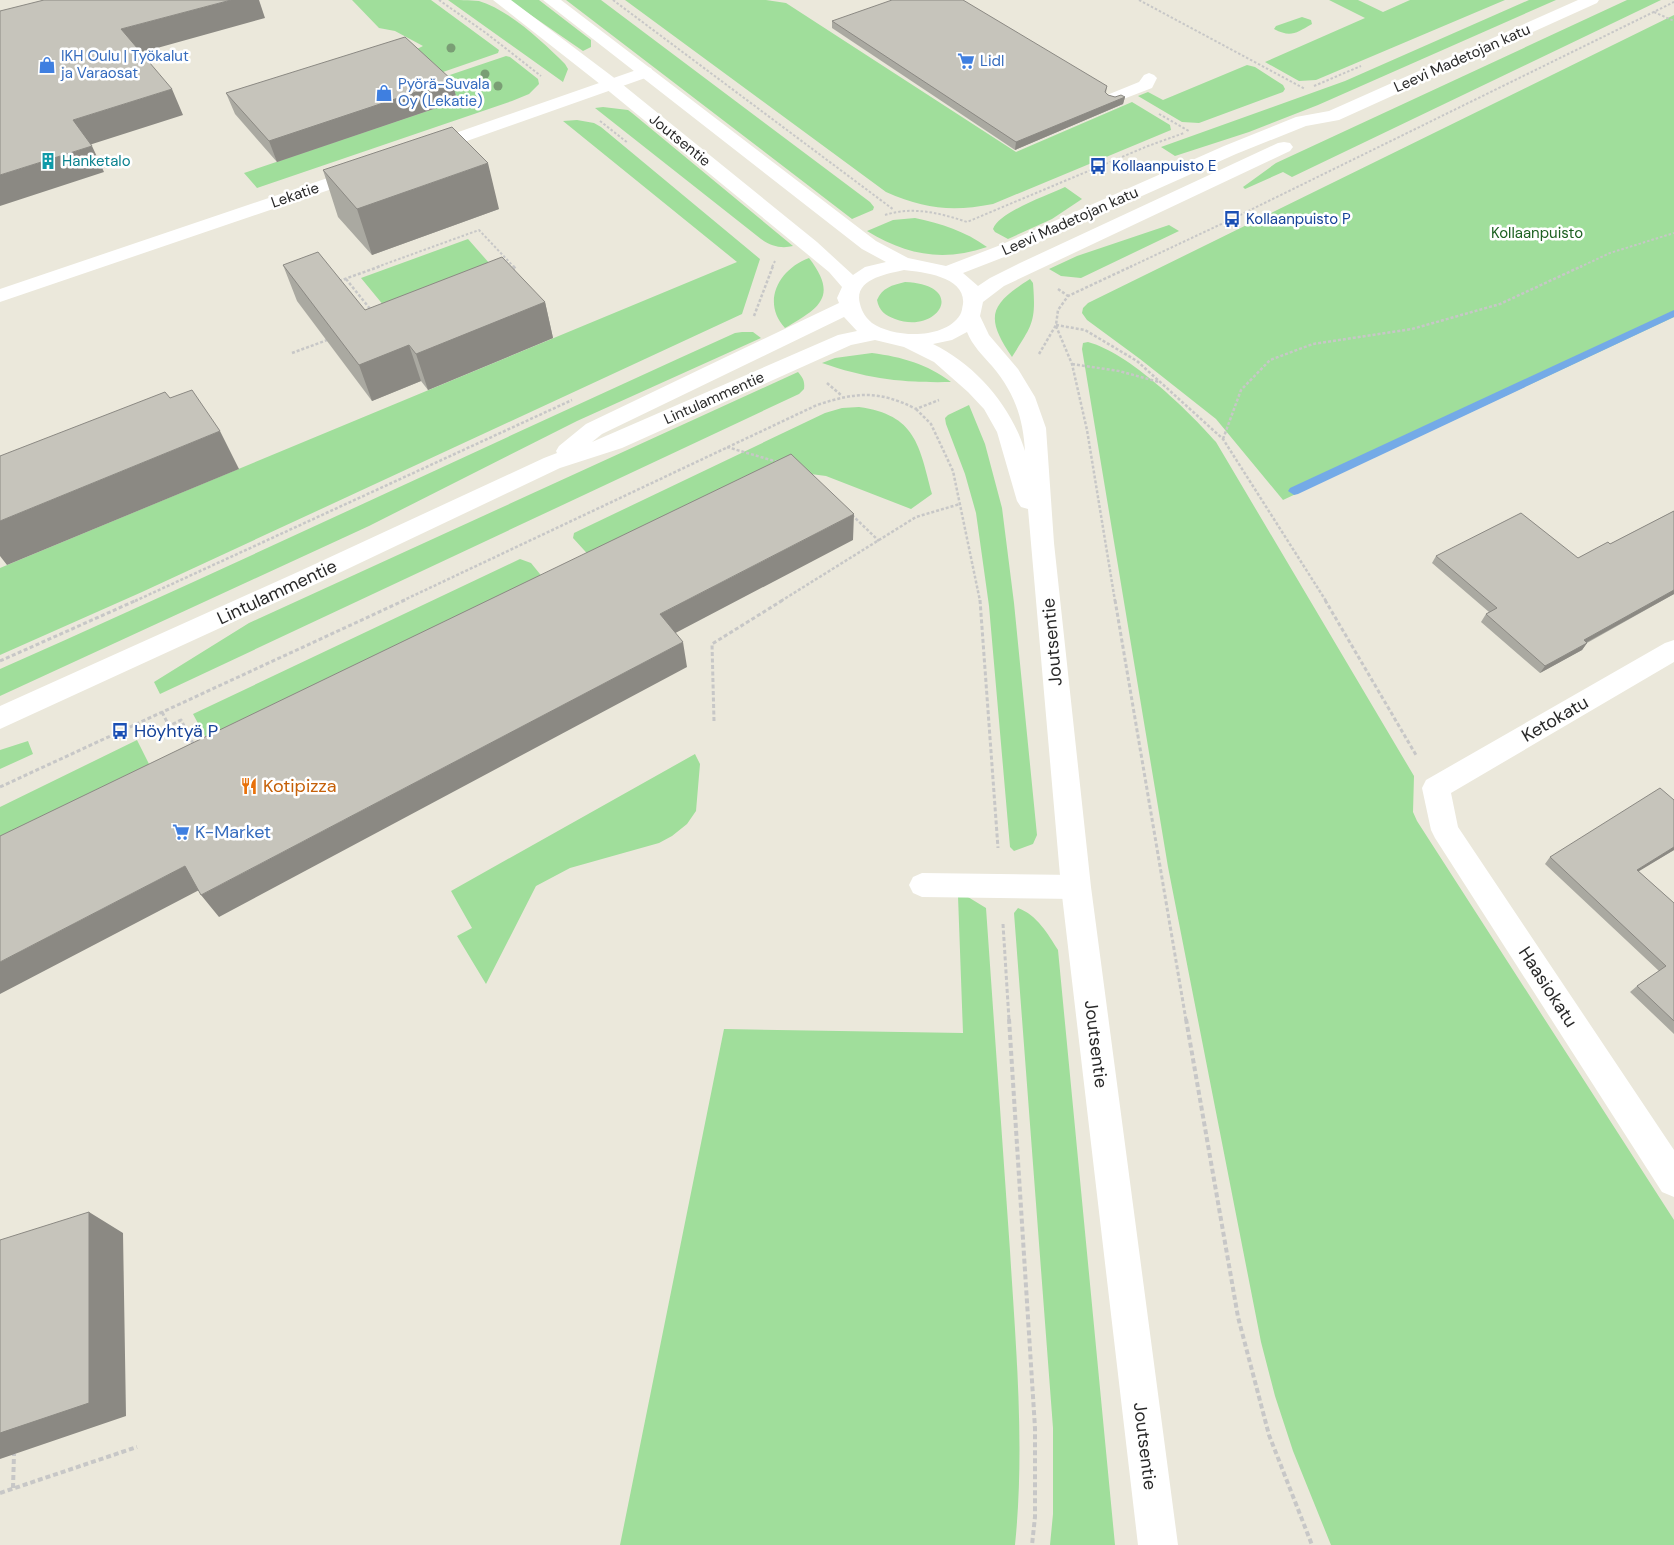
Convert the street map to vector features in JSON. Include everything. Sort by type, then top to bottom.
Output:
[{"type":"street","name":"Joutsentie","points":[[501,0],[611,84],[836,268],[850,297]]},
{"type":"street","name":"Joutsentie","points":[[552,0],[869,245],[904,264]]},
{"type":"street","name":"Leevi Madetojan katu","points":[[946,272],[1006,250],[1230,150],[1302,121],[1333,116],[1591,0]]},
{"type":"street","points":[[410,155],[645,72]]},
{"type":"street","name":"Leevi Madetojan katu","points":[[972,308],[997,282],[1027,266],[1319,131],[1333,116]]},
{"type":"street","name":"Lekatie","points":[[0,296],[382,165]]},
{"type":"street","points":[[904,264],[929,266],[946,272],[964,283],[969,289],[972,308],[960,328],[942,336],[909,341],[875,334],[855,321],[850,297],[871,272],[904,264]]},
{"type":"street","name":"Lintulammentie","points":[[552,463],[594,429],[850,297]]},
{"type":"street","name":"Joutsentie","points":[[972,308],[979,337],[1010,374],[1024,397],[1035,428],[1042,542],[1076,887],[1158,1545]]},
{"type":"street","name":"Lintulammentie","points":[[0,718],[552,463],[614,443],[845,340],[875,334]]},
{"type":"street","name":"Joutsentie","points":[[909,341],[942,357],[976,387],[992,406],[1008,432],[1042,542]]},
{"type":"street","name":"Ketokatu","points":[[1436,788],[1674,650]]},
{"type":"street","name":"Haasiokatu","points":[[1436,788],[1445,830],[1674,1180]]},
{"type":"lane","points":[[1113,98],[1146,85],[1148,78]]},
{"type":"lane","points":[[922,885],[1076,887]]},
{"type":"path","points":[[439,0],[486,33],[628,143]]},
{"type":"path","points":[[613,0],[895,211]]},
{"type":"path","points":[[1139,0],[1305,90],[1296,93]]},
{"type":"path","points":[[1010,374],[1038,356],[1056,325],[1058,310],[1068,296],[1232,219],[1674,2]]},
{"type":"path","points":[[1654,12],[1674,21]]},
{"type":"path","points":[[1314,86],[1369,62]]},
{"type":"path","points":[[878,218],[895,211],[929,212],[967,222],[1148,146],[1189,131]]},
{"type":"path","points":[[335,283],[479,230],[516,268],[507,272]]},
{"type":"path","points":[[1224,439],[1241,390],[1270,360],[1313,344],[1412,328],[1500,304],[1610,253],[1674,232]]},
{"type":"path","points":[[754,317],[776,260]]},
{"type":"path","points":[[346,279],[374,313]]},
{"type":"path","points":[[1056,325],[1072,364],[1087,430],[1158,859],[1238,1317],[1268,1435],[1312,1545]]},
{"type":"path","points":[[1056,325],[1085,330],[1137,361],[1224,439],[1325,600],[1436,788]]},
{"type":"path","points":[[292,353],[336,337]]},
{"type":"path","points":[[1072,364],[1119,371],[1161,382]]},
{"type":"path","points":[[916,409],[976,387]]},
{"type":"path","points":[[0,787],[394,605],[802,411],[841,396],[859,394],[884,396],[903,402],[916,409],[930,424],[949,463],[971,552],[980,605],[1035,1428],[1035,1517],[1032,1545]]},
{"type":"path","points":[[0,661],[144,597],[579,397]]},
{"type":"path","points":[[726,447],[776,460],[784,464]]},
{"type":"path","points":[[714,720],[712,644],[916,517],[960,504]]},
{"type":"path","points":[[851,514],[879,541]]},
{"type":"path","points":[[162,712],[169,726],[181,720],[197,752]]},
{"type":"path","points":[[0,1493],[137,1446]]},
{"type":"path","points":[[13,1488],[14,1454]]},
{"type":"green space","points":[[352,0],[431,0],[499,50],[498,53],[443,72],[417,49],[423,46],[395,31],[379,28]]},
{"type":"green space","points":[[448,0],[479,1],[514,19],[565,64],[568,69],[563,82]]},
{"type":"green space","points":[[509,0],[539,0],[591,40],[591,47],[583,51]]},
{"type":"green space","points":[[566,0],[601,0],[870,202],[874,207],[873,210],[852,219]]},
{"type":"green space","points":[[625,0],[766,0],[786,3],[1016,152],[1132,102],[1170,125],[1171,130],[993,204],[951,208],[913,202],[886,192]]},
{"type":"green space","points":[[1329,0],[1358,0],[1383,12],[1410,0],[1505,0],[1316,80],[1299,81],[1265,62],[1365,18]]},
{"type":"green space","points":[[1529,0],[1556,0],[1318,105],[1249,132],[1175,156],[1161,147],[1345,81]]},
{"type":"green space","points":[[1627,0],[1661,0],[1292,177],[1283,172],[1245,189],[1243,187],[1276,163]]},
{"type":"green space","name":"Kollaanpuisto","points":[[1674,15],[1674,317],[1283,500],[1216,419],[1087,320],[1082,313],[1083,308],[1088,303]]},
{"type":"green space","points":[[1302,17],[1311,20],[1312,24],[1302,30],[1289,34],[1274,29],[1276,26]]},
{"type":"green space","points":[[506,56],[510,57],[538,79],[539,84],[529,94],[257,188],[244,173],[457,101],[435,80]]},
{"type":"green space","points":[[1247,65],[1255,67],[1283,85],[1285,89],[1283,92],[1199,123],[1182,122],[1138,96],[1148,92],[1163,100]]},
{"type":"green space","points":[[595,108],[628,110],[793,246],[776,246],[761,239]]},
{"type":"green space","points":[[577,120],[594,123],[601,127],[760,259],[742,314],[142,592],[0,655],[0,568],[737,262],[563,121]]},
{"type":"green space","points":[[1065,187],[1082,199],[1052,219],[1008,239],[993,229],[1004,216],[1014,210]]},
{"type":"green space","points":[[915,218],[953,229],[987,247],[955,254],[925,254],[896,246],[867,231],[893,220]]},
{"type":"green space","points":[[1169,225],[1179,231],[1081,278],[1061,276],[1049,269],[1077,256]]},
{"type":"green space","points":[[468,239],[497,272],[389,312],[361,278]]},
{"type":"green space","points":[[809,258],[818,271],[823,283],[824,292],[821,300],[815,307],[785,328],[774,308],[774,297],[777,287],[789,270]]},
{"type":"green space","points":[[1030,279],[1033,283],[1034,306],[1032,322],[1012,357],[998,332],[995,322],[996,313],[999,305],[1006,297]]},
{"type":"green space","points":[[905,282],[925,285],[936,291],[941,299],[940,308],[934,315],[924,320],[910,322],[895,319],[881,310],[877,300],[879,296],[892,286]]},
{"type":"green space","points":[[753,332],[761,338],[577,421],[369,526],[0,696],[0,669],[735,333]]},
{"type":"green space","points":[[1088,342],[1104,348],[1121,358],[1157,384],[1190,414],[1216,442],[1414,776],[1413,812],[1417,821],[1674,1220],[1674,1545],[1331,1545],[1293,1451],[1275,1396],[1261,1342],[1168,867],[1082,349],[1083,343]]},
{"type":"green space","points":[[872,353],[914,362],[933,370],[951,382],[917,382],[886,379],[855,373],[822,363],[835,358]]},
{"type":"green space","points":[[798,372],[804,384],[804,389],[799,394],[160,694],[154,682],[249,623]]},
{"type":"green space","points":[[969,405],[985,444],[1002,508],[1014,603],[1037,835],[1033,844],[1014,851],[1010,847],[989,606],[976,513],[965,474],[945,418]]},
{"type":"green space","points":[[859,407],[878,411],[893,417],[904,425],[912,435],[923,461],[932,494],[911,509],[826,476],[803,473],[605,573],[573,538],[574,533],[825,413],[842,408]]},
{"type":"green space","points":[[520,559],[531,563],[557,595],[219,762],[193,714]]},
{"type":"green space","points":[[137,740],[162,790],[0,869],[0,807]]},
{"type":"green space","points":[[28,741],[33,754],[0,769],[0,750]]},
{"type":"green space","points":[[695,754],[700,764],[696,811],[687,824],[672,836],[659,843],[570,868],[536,886],[486,984],[457,936],[472,928],[451,891]]},
{"type":"green space","points":[[958,896],[968,897],[986,908],[1017,1361],[1019,1471],[1015,1545],[620,1545],[724,1029],[963,1033]]},
{"type":"green space","points":[[1018,908],[1036,920],[1058,950],[1115,1545],[1050,1545],[1053,1514],[1053,1428],[1014,913]]},
{"type":"building","points":[[44,0],[231,0],[121,29],[172,89],[73,120],[92,146],[0,175],[0,11]]},
{"type":"building","name":"Lidl","points":[[892,0],[963,0],[1107,86],[1105,92],[1108,95],[1115,97],[1121,95],[1125,97],[1016,142],[832,21]]},
{"type":"building","points":[[405,37],[452,80],[269,141],[226,93]]},
{"type":"building","points":[[452,127],[488,163],[357,209],[323,170]]},
{"type":"building","points":[[318,252],[365,310],[502,257],[545,302],[416,354],[409,345],[359,365],[283,265]]},
{"type":"building","points":[[192,390],[220,431],[0,521],[0,456],[165,392],[170,398]]},
{"type":"building","points":[[791,454],[854,514],[660,614],[683,642],[201,895],[185,866],[0,962],[0,836]]},
{"type":"building","points":[[1674,511],[1674,590],[1584,640],[1587,643],[1545,666],[1486,614],[1497,608],[1436,556],[1521,513],[1578,558]]},
{"type":"building","points":[[1660,788],[1674,800],[1674,847],[1637,870],[1674,903],[1674,1021],[1637,986],[1666,966],[1550,857]]},
{"type":"building","points":[[89,1212],[89,1403],[0,1433],[0,1240]]},
{"type":"waterway","points":[[1294,491],[1674,313]]},
{"type":"place","name":"Lidl","points":[[966,61]]},
{"type":"place","name":"IKH Oulu | Työkalut ja Varaosat","points":[[47,65]]},
{"type":"place","name":"Pyörä-Suvala Oy (Lekatie)","points":[[384,93]]},
{"type":"place","name":"Hanketalo","points":[[48,161]]},
{"type":"place","name":"Kollaanpuisto E","points":[[1098,166]]},
{"type":"place","name":"Kollaanpuisto P","points":[[1232,219]]},
{"type":"place","name":"Höyhtyä P","points":[[120,731]]},
{"type":"place","name":"Kotipizza","points":[[249,786]]},
{"type":"place","name":"K-Market","points":[[181,832]]}]
